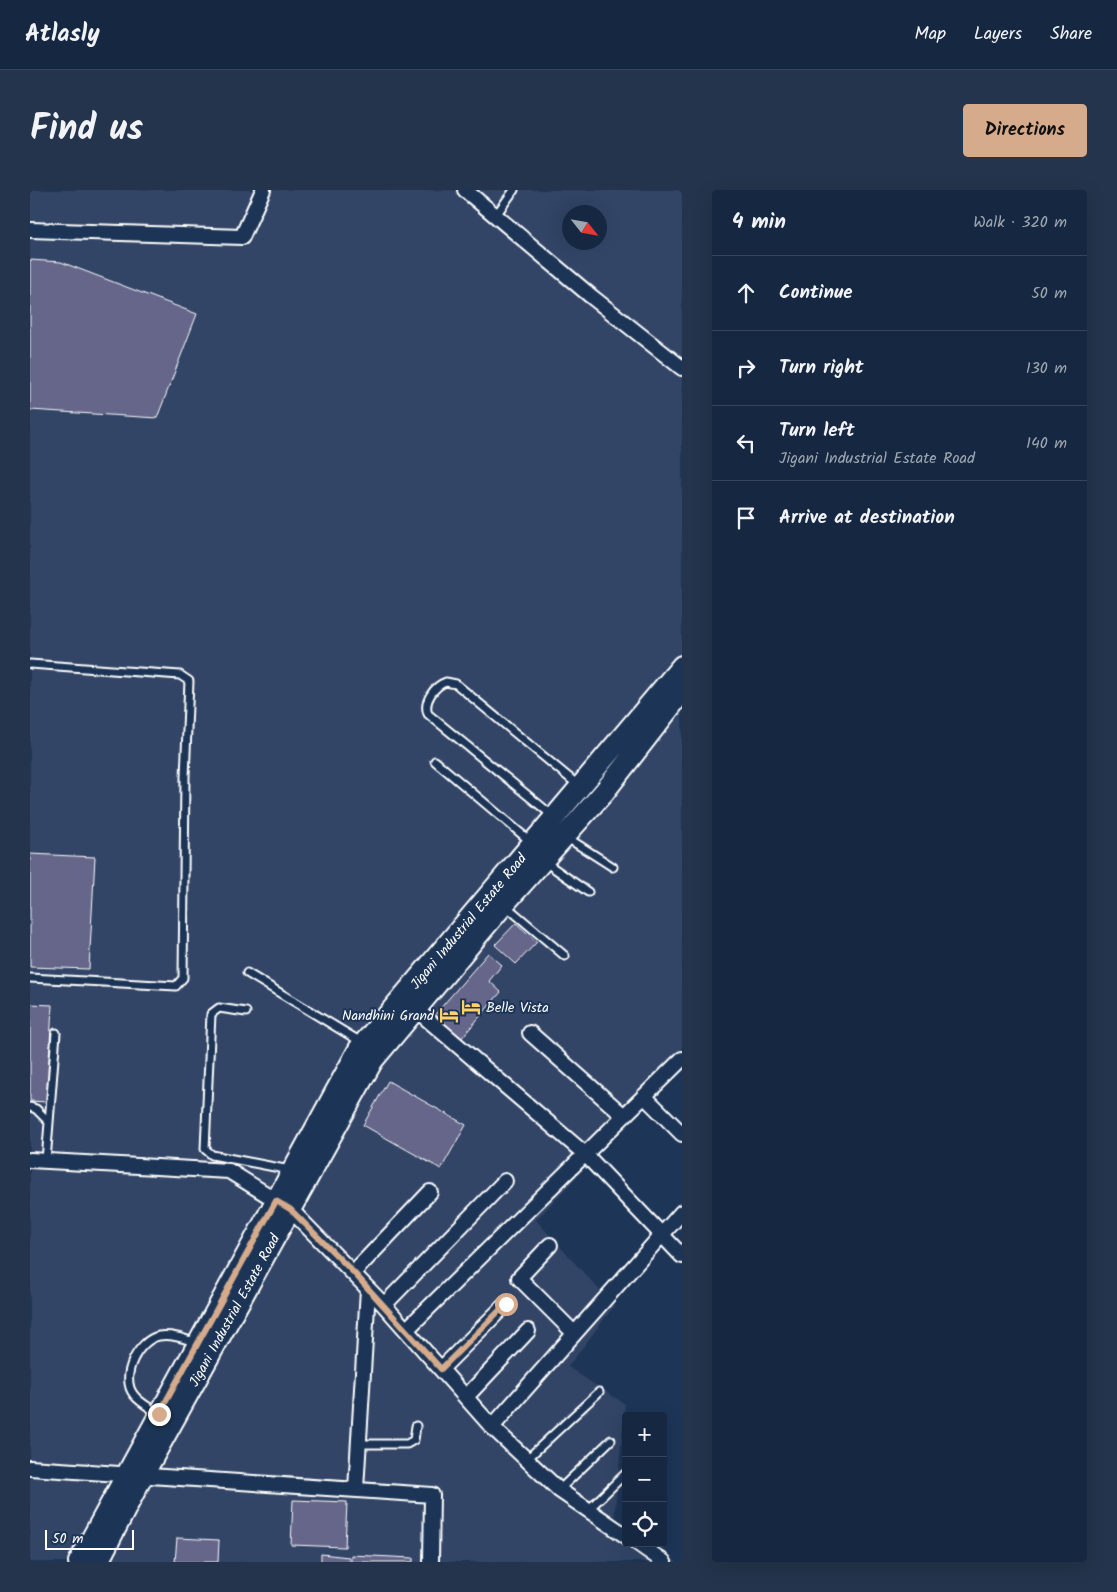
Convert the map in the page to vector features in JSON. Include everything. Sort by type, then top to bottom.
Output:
[{"type":"main road","name":"Jigani Industrial Estate Road","points":[[560,827],[581,788],[682,666]]},
{"type":"main road","name":"Jigani Industrial Estate Road","points":[[79,1562],[133,1476],[283,1205],[292,1170],[363,1044],[560,827],[604,792],[682,692]]},
{"type":"main road","name":"Jigani Industrial Estate Road","points":[[98,1562],[159,1414],[198,1343],[283,1205],[373,1060],[414,1008],[504,904],[538,852]]},
{"type":"street","points":[[30,230],[242,237],[263,190]]},
{"type":"street","points":[[465,190],[592,297],[682,368]]},
{"type":"street","points":[[414,1008],[585,1154],[682,1256]]},
{"type":"street","points":[[530,1032],[624,1116]]},
{"type":"street","points":[[406,1330],[644,1096],[680,1066]]},
{"type":"street","points":[[644,1096],[682,1134]]},
{"type":"street","points":[[30,1160],[229,1171],[283,1205],[354,1273],[492,1427],[559,1490],[622,1533]]},
{"type":"street","points":[[384,1305],[505,1181]]},
{"type":"street","points":[[354,1273],[430,1192]]},
{"type":"street","points":[[492,1427],[682,1212]]},
{"type":"street","points":[[550,1244],[519,1278],[574,1333]]},
{"type":"street","points":[[356,1489],[368,1289]]},
{"type":"street","points":[[441,1369],[506,1304]]},
{"type":"street","points":[[466,1397],[528,1331]]},
{"type":"street","points":[[30,1468],[432,1495],[431,1562]]},
{"type":"street","points":[[642,1547],[664,1562]]},
{"type":"lane","points":[[496,215],[514,190]]},
{"type":"lane","points":[[30,664],[180,675],[189,681],[185,776],[182,978],[176,986],[30,978]]},
{"type":"lane","points":[[581,788],[456,684],[446,682],[437,688],[426,705],[428,714],[560,827],[613,867]]},
{"type":"lane","points":[[434,761],[538,852],[588,892]]},
{"type":"lane","points":[[504,904],[565,956]]},
{"type":"lane","points":[[247,973],[363,1044]]},
{"type":"lane","points":[[246,1012],[219,1008],[211,1014],[205,1150],[212,1155],[292,1170]]},
{"type":"lane","points":[[46,1161],[56,1033]]},
{"type":"lane","points":[[30,1107],[36,1109],[49,1122]]},
{"type":"lane","points":[[211,1170],[212,1155]]},
{"type":"lane","points":[[159,1414],[134,1396],[129,1386],[129,1370],[140,1347],[158,1336],[176,1336],[198,1343]]},
{"type":"lane","points":[[527,1459],[599,1392]]},
{"type":"lane","points":[[359,1444],[407,1444],[414,1440],[416,1426]]},
{"type":"lane","points":[[559,1490],[611,1440]]},
{"type":"lane","points":[[588,1510],[622,1477]]},
{"type":"shaded area","points":[[30,190],[682,190],[682,1065],[536,1220],[614,1306],[568,1367],[625,1404],[624,1412],[622,1412],[622,1436],[614,1521],[622,1526],[622,1547],[654,1547],[677,1562],[30,1562]]},
{"type":"building","points":[[30,260],[61,262],[197,314],[157,418],[30,410]]},
{"type":"building","points":[[30,854],[95,857],[89,969],[30,967]]},
{"type":"building","points":[[516,923],[537,942],[516,964],[495,945]]},
{"type":"building","points":[[488,953],[502,965],[489,981],[501,992],[459,1041],[432,1018]]},
{"type":"building","points":[[30,1004],[52,1005],[47,1102],[30,1101]]},
{"type":"building","points":[[388,1081],[466,1125],[441,1169],[363,1125]]},
{"type":"building","points":[[293,1500],[347,1502],[345,1547],[291,1545]]},
{"type":"building","points":[[177,1538],[219,1540],[218,1562],[175,1562]]},
{"type":"building","points":[[321,1554],[349,1557],[349,1562],[321,1562]]},
{"type":"building","points":[[351,1555],[413,1558],[413,1562],[351,1562]]},
{"type":"place","name":"Belle Vista","points":[[471,1007]]},
{"type":"place","name":"Nandhini Grand","points":[[449,1015]]},
{"type":"route","points":[[159,1414],[276,1201],[290,1209],[354,1273],[441,1369],[506,1304]]}]
